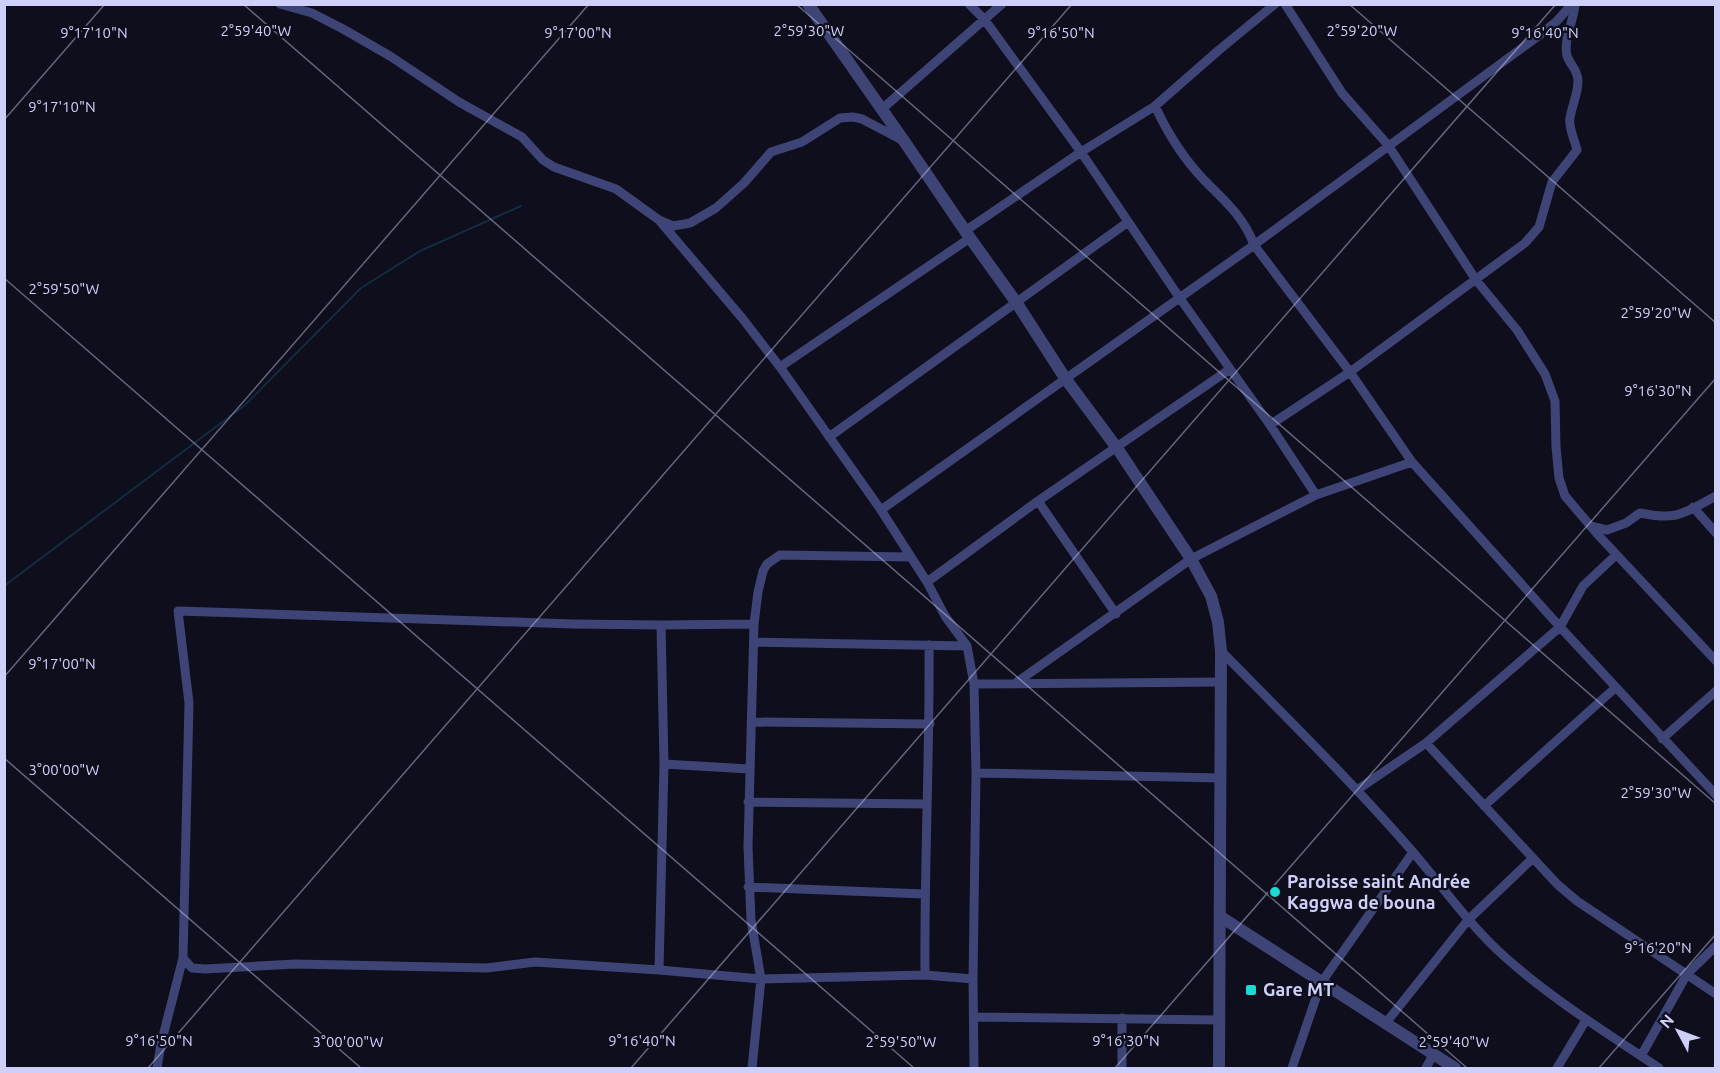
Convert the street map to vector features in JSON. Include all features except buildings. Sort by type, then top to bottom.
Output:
[{"type":"street","points":[[280,4],[312,13],[343,28],[459,102],[522,137],[550,165],[616,189],[659,220],[673,226],[680,226],[704,216],[730,196],[771,152],[802,142],[840,118],[862,119],[904,141]]},
{"type":"street","points":[[808,4],[1016,302],[1065,378],[1117,448],[1207,586],[1215,610],[1221,651],[1219,1068]]},
{"type":"street","points":[[969,4],[984,19],[1081,152],[1316,495]]},
{"type":"street","points":[[882,109],[1002,4]]},
{"type":"street","points":[[780,367],[1081,152],[1155,106],[1275,4]]},
{"type":"street","points":[[1285,4],[1342,93],[1388,145],[1476,280],[1517,330],[1545,374],[1555,401],[1556,447],[1561,488],[1570,503],[1716,661]]},
{"type":"street","points":[[881,510],[1254,245],[1541,34],[1574,4]]},
{"type":"street","points":[[1270,425],[1350,372],[1525,243],[1536,231],[1541,223],[1552,182],[1577,150],[1569,120],[1576,97],[1578,79],[1567,54],[1574,4]]},
{"type":"street","points":[[1155,106],[1185,156],[1237,213],[1254,245],[1350,372],[1412,462],[1615,688],[1716,795]]},
{"type":"street","points":[[659,220],[742,318],[780,367],[881,510],[927,582],[945,616],[967,646],[974,684],[976,773],[974,1068]]},
{"type":"street","points":[[829,436],[1128,222]]},
{"type":"street","points":[[927,582],[1038,501],[1230,369]]},
{"type":"street","points":[[1017,682],[1191,559],[1316,495],[1412,462]]},
{"type":"street","points":[[1590,526],[1607,530],[1626,523],[1641,513],[1677,516],[1716,496]]},
{"type":"street","points":[[1038,501],[1116,614]]},
{"type":"street","points":[[1693,507],[1716,533]]},
{"type":"street","points":[[752,1068],[761,979],[748,887],[748,802],[754,624],[760,580],[767,564],[780,555],[911,557]]},
{"type":"street","points":[[1357,790],[1426,743],[1560,627],[1583,586],[1616,555]]},
{"type":"street","points":[[157,1068],[183,958],[189,703],[178,611],[661,625],[754,624]]},
{"type":"street","points":[[659,970],[664,764],[661,625]]},
{"type":"street","points":[[754,642],[967,646]]},
{"type":"street","points":[[925,975],[924,894],[930,724],[929,645]]},
{"type":"street","points":[[1221,651],[1357,790],[1413,852],[1468,920],[1519,969],[1586,1020],[1659,1068]]},
{"type":"street","points":[[974,684],[1221,682]]},
{"type":"street","points":[[1484,806],[1615,688]]},
{"type":"street","points":[[1662,739],[1716,691]]},
{"type":"street","points":[[751,722],[930,724]]},
{"type":"street","points":[[1426,743],[1557,884],[1577,901],[1716,994]]},
{"type":"street","points":[[664,764],[749,769]]},
{"type":"street","points":[[976,773],[1221,778]]},
{"type":"street","points":[[748,802],[927,804]]},
{"type":"street","points":[[1292,1068],[1321,983],[1413,852]]},
{"type":"street","points":[[1385,1024],[1468,920],[1533,858]]},
{"type":"street","points":[[748,887],[924,894]]},
{"type":"street","points":[[1221,917],[1455,1068]]},
{"type":"street","points":[[1641,1056],[1686,974],[1716,946]]},
{"type":"street","points":[[183,958],[192,968],[205,969],[295,964],[488,968],[535,962],[761,979],[925,975],[974,979]]},
{"type":"street","points":[[974,1017],[1219,1020]]},
{"type":"street","points":[[1122,1018],[1122,1068]]},
{"type":"street","points":[[1557,1068],[1586,1020]]},
{"type":"street","points":[[1426,1068],[1433,1055]]},
{"type":"waterway","points":[[4,586],[245,405],[361,288],[420,251],[521,206]]},
{"type":"place","name":"Paroisse saint Andrée Kaggwa de bouna","points":[[1275,892]]},
{"type":"place","name":"Gare MT","points":[[1251,990]]}]
